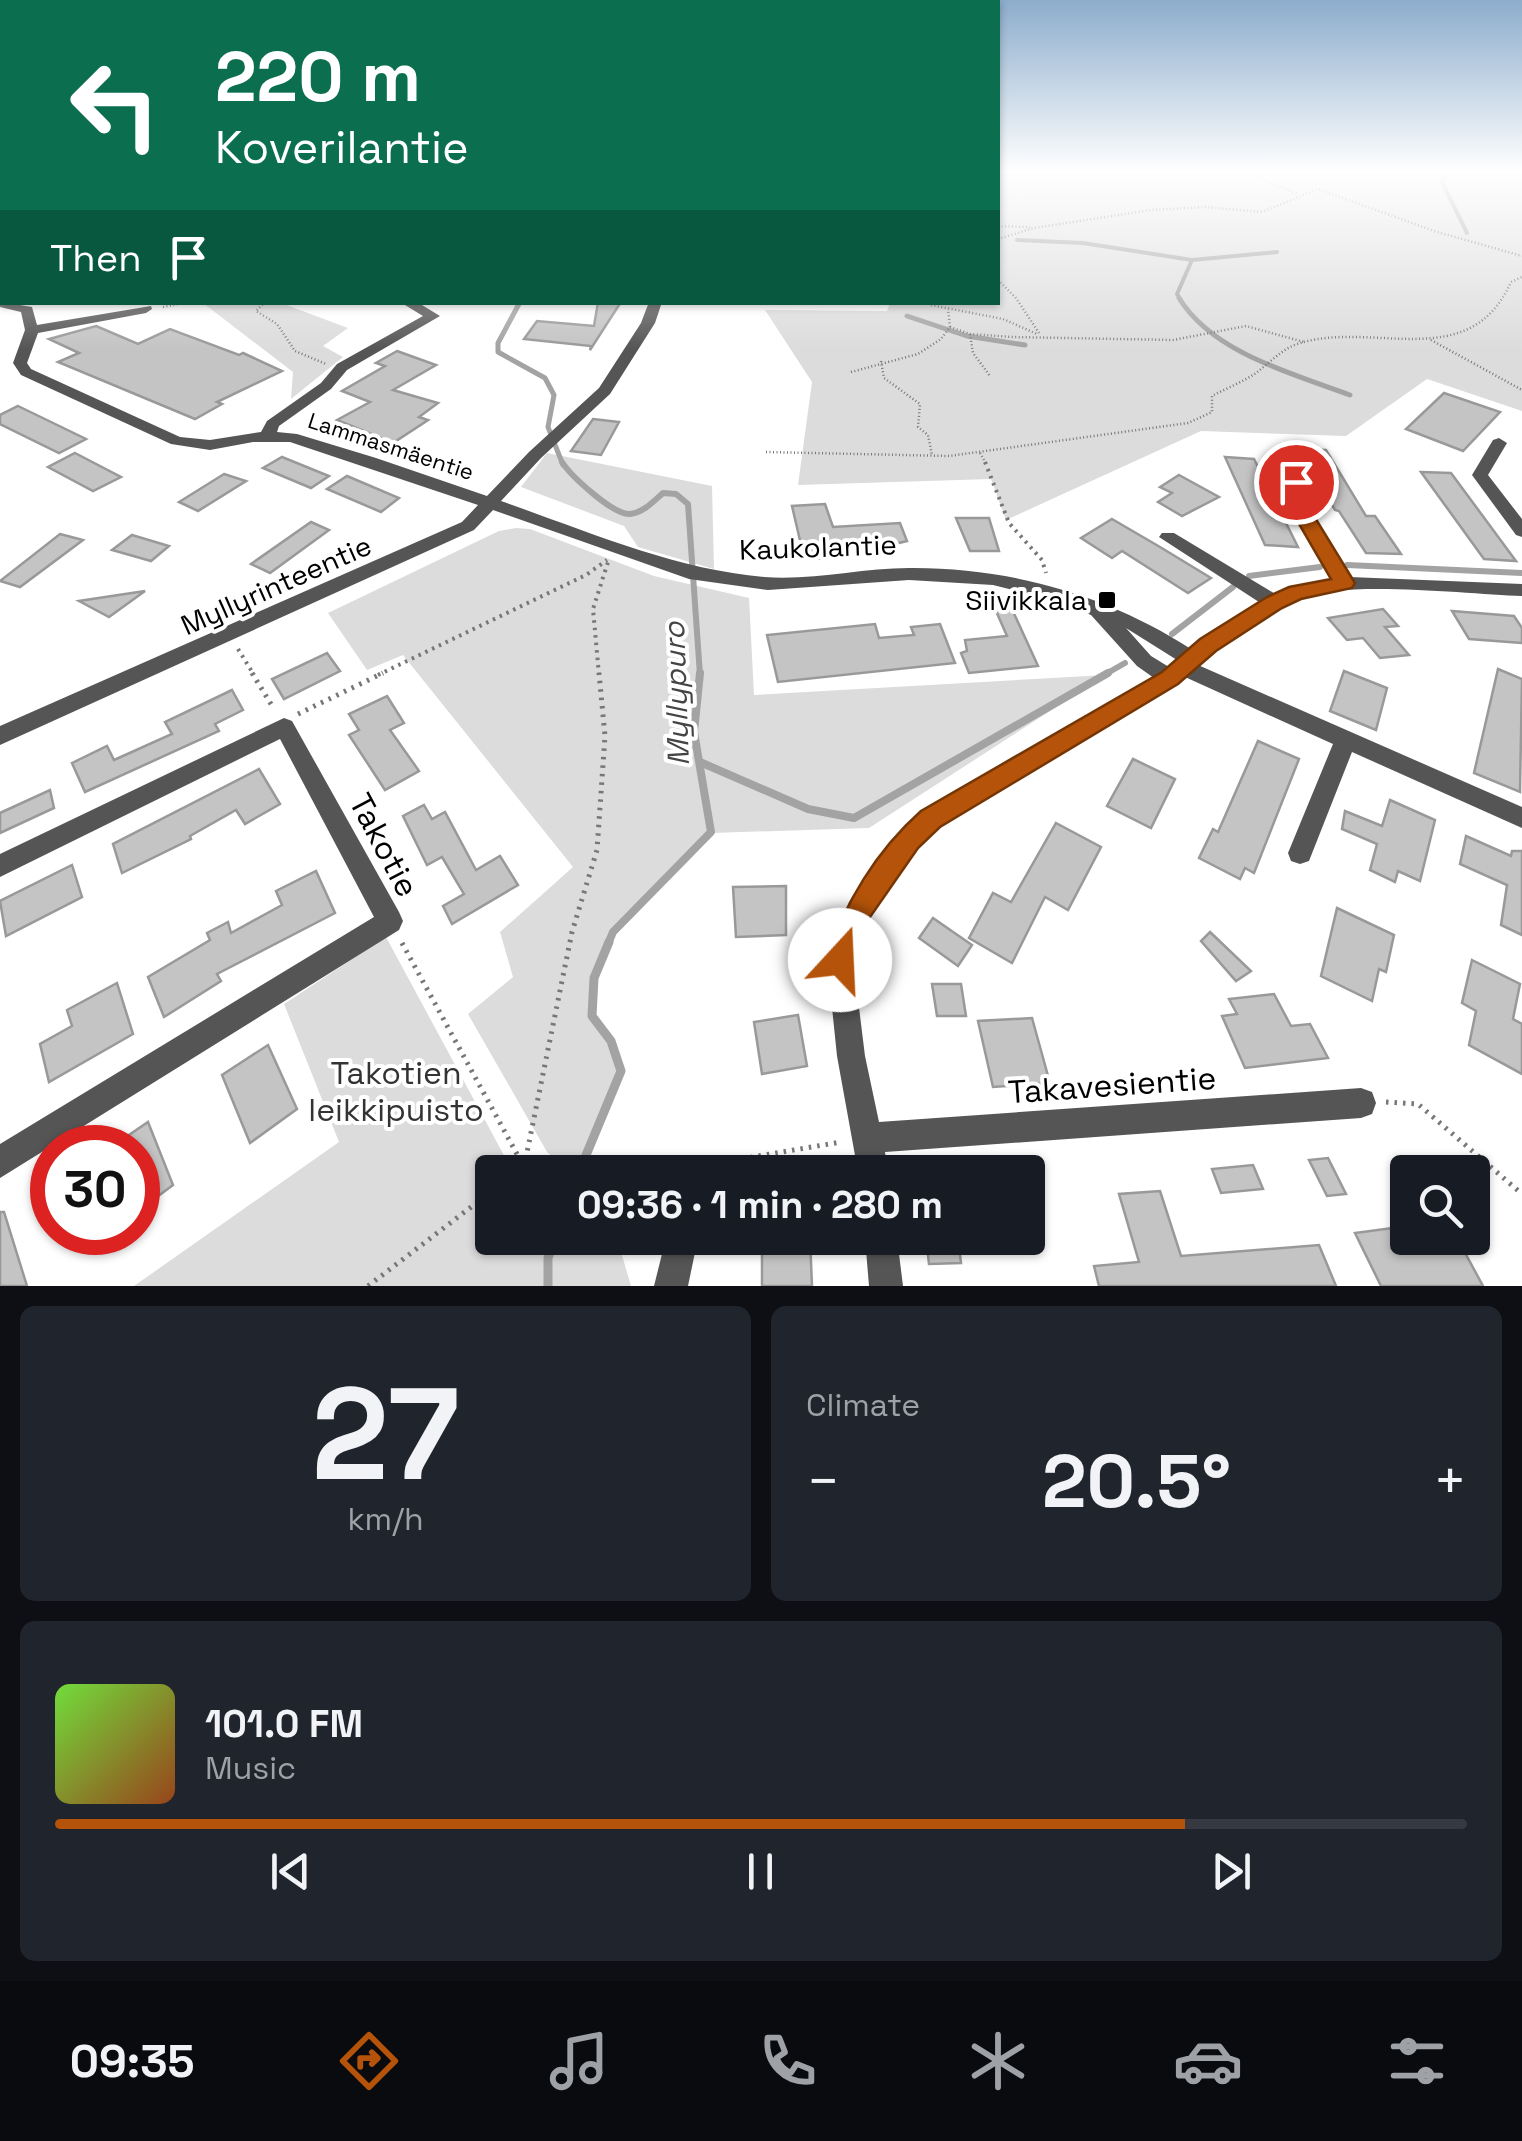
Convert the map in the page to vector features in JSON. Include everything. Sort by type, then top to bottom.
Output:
[{"type":"street","points":[[8,305],[27,310],[32,330],[146,309]]},
{"type":"street","points":[[268,436],[272,424],[326,386],[339,371],[432,316],[412,305]]},
{"type":"street","name":"Myllyrinteentie","points":[[0,736],[468,526],[548,443],[606,391],[648,324],[655,305]]},
{"type":"street","name":"Lammasmäentie","points":[[32,330],[20,363],[26,372],[177,441],[210,445],[268,436],[291,437],[370,460],[491,504]]},
{"type":"street","points":[[1499,443],[1480,475],[1522,531]]},
{"type":"street","points":[[1296,482],[1294,498],[1344,583]]},
{"type":"street","name":"Kaukolantie","points":[[491,504],[660,564],[753,584],[946,574],[994,579],[1038,590],[1096,609],[1144,661],[1182,669],[1522,818]]},
{"type":"street","points":[[1168,537],[1274,602]]},
{"type":"street","points":[[870,1155],[851,1056],[840,960],[858,910],[908,840],[931,819],[1182,669],[1274,602],[1296,592],[1344,583],[1522,590]]},
{"type":"street","points":[[0,866],[284,727]]},
{"type":"street","name":"Takotie","points":[[0,1162],[390,921],[284,727]]},
{"type":"street","points":[[1300,854],[1345,742]]},
{"type":"street","name":"Takavesientie","points":[[868,1138],[1361,1103]]},
{"type":"street","points":[[671,1286],[678,1255]]},
{"type":"street","points":[[882,1255],[886,1286]]},
{"type":"path","points":[[1000,239],[1028,230]]},
{"type":"path","points":[[1431,230],[1522,256]]},
{"type":"path","points":[[766,452],[980,452],[1188,422],[1212,412],[1212,396],[1251,377],[1284,348],[1304,342],[1430,339],[1479,328],[1506,303],[1511,282],[1522,277]]},
{"type":"path","points":[[1000,281],[1013,290],[1022,311],[1042,336]]},
{"type":"path","points":[[146,309],[170,305]]},
{"type":"path","points":[[261,305],[256,311],[277,324],[283,344],[292,352],[339,371]]},
{"type":"path","points":[[931,305],[1003,319],[1057,341]]},
{"type":"path","points":[[850,372],[882,361],[920,357],[931,350],[950,327],[948,308]]},
{"type":"path","points":[[950,327],[970,334],[1174,340],[1246,326],[1304,342]]},
{"type":"path","points":[[970,334],[974,353],[990,376]]},
{"type":"path","points":[[1430,339],[1522,390]]},
{"type":"path","points":[[882,361],[884,378],[920,404],[918,428],[928,436],[932,455]]},
{"type":"path","points":[[980,452],[994,477],[1010,522],[1042,560],[1047,576],[1038,590]]},
{"type":"path","points":[[595,551],[610,557]]},
{"type":"path","points":[[234,646],[284,727],[302,709],[586,575],[610,557]]},
{"type":"path","points":[[524,1155],[572,932],[597,850],[605,736],[593,608],[610,557]]},
{"type":"path","points":[[390,921],[513,1155]]},
{"type":"path","points":[[1361,1103],[1418,1104],[1522,1194]]},
{"type":"path","points":[[765,1155],[868,1138]]},
{"type":"path","points":[[368,1286],[475,1205]]},
{"type":"green space","points":[[1000,230],[1522,230],[1522,411],[1427,379],[1346,436],[1201,431],[1006,520],[991,479],[798,485],[812,382],[765,310],[887,311],[889,305],[1000,305]]},
{"type":"green space","points":[[206,305],[286,305],[348,328],[323,346],[343,357],[291,399],[293,372]]},
{"type":"green space","points":[[547,453],[712,486],[714,569],[638,547],[624,526],[521,487]]},
{"type":"green space","points":[[530,529],[654,576],[749,598],[754,695],[1106,675],[869,828],[711,833],[614,932],[594,978],[592,1016],[611,1041],[621,1071],[586,1155],[547,1152],[468,1014],[513,977],[500,932],[573,867],[403,655],[367,670],[328,613],[499,531]]},
{"type":"green space","name":"Takotien leikkipuisto","points":[[386,937],[504,1155],[475,1155],[475,1255],[622,1255],[631,1286],[134,1286],[339,1142],[284,1004]]},
{"type":"building","points":[[598,305],[619,305],[590,350],[591,346],[524,339],[537,321],[594,326]]},
{"type":"building","points":[[96,326],[138,344],[170,329],[239,355],[243,353],[282,371],[217,402],[222,404],[195,419],[58,362],[79,353],[49,339]]},
{"type":"building","points":[[397,351],[436,365],[393,390],[438,403],[419,417],[428,420],[393,443],[337,420],[370,402],[342,391],[385,366],[376,363]]},
{"type":"building","points":[[1444,393],[1500,412],[1463,451],[1406,429]]},
{"type":"building","points":[[18,406],[86,439],[59,453],[0,424],[0,415]]},
{"type":"building","points":[[593,419],[619,422],[601,455],[571,451]]},
{"type":"building","points":[[1299,449],[1326,450],[1366,516],[1375,516],[1401,554],[1366,553]]},
{"type":"building","points":[[75,453],[121,477],[93,491],[48,467]]},
{"type":"building","points":[[282,457],[329,476],[311,488],[263,468]]},
{"type":"building","points":[[1225,457],[1254,459],[1298,547],[1265,545]]},
{"type":"building","points":[[1421,472],[1451,473],[1516,561],[1484,559]]},
{"type":"building","points":[[224,474],[246,481],[198,511],[179,502]]},
{"type":"building","points":[[1179,475],[1219,497],[1182,516],[1158,502],[1172,493],[1160,487]]},
{"type":"building","points":[[347,476],[399,498],[381,512],[327,489]]},
{"type":"building","points":[[825,504],[833,527],[900,523],[907,541],[882,547],[880,543],[833,546],[836,557],[812,559],[808,548],[802,549],[792,506]]},
{"type":"building","points":[[956,518],[989,518],[999,551],[970,551]]},
{"type":"building","points":[[1112,519],[1211,578],[1188,593],[1122,551],[1112,558],[1081,538]]},
{"type":"building","points":[[311,522],[329,530],[270,573],[251,564]]},
{"type":"building","points":[[60,534],[83,540],[20,587],[0,581]]},
{"type":"building","points":[[132,535],[169,546],[151,561],[112,550]]},
{"type":"building","points":[[145,591],[109,617],[79,601]]},
{"type":"building","points":[[1006,596],[1038,666],[969,673],[961,653],[967,651],[965,640],[1007,636],[992,602]]},
{"type":"building","points":[[1383,609],[1398,626],[1385,627],[1409,655],[1380,658],[1363,638],[1347,640],[1328,618]]},
{"type":"building","points":[[1452,611],[1514,616],[1522,628],[1522,643],[1469,639]]},
{"type":"building","points":[[875,624],[879,638],[914,635],[911,627],[940,624],[955,663],[778,682],[767,635]]},
{"type":"building","points":[[327,653],[340,671],[284,699],[272,679]]},
{"type":"building","points":[[1498,669],[1522,679],[1520,792],[1474,773]]},
{"type":"building","points":[[1344,671],[1387,688],[1376,730],[1330,711]]},
{"type":"building","points":[[232,690],[243,710],[215,724],[219,731],[85,792],[72,763],[107,746],[114,760],[172,734],[165,722]]},
{"type":"building","points":[[387,696],[404,723],[390,730],[419,771],[385,790],[349,735],[359,730],[349,714]]},
{"type":"building","points":[[1258,741],[1299,759],[1254,873],[1245,868],[1240,879],[1199,858],[1213,829],[1218,832]]},
{"type":"building","points":[[1133,759],[1175,779],[1151,828],[1107,806]]},
{"type":"building","points":[[259,769],[280,804],[245,824],[236,810],[190,836],[191,839],[122,873],[113,844]]},
{"type":"building","points":[[50,790],[54,808],[0,833],[0,813]]},
{"type":"building","points":[[1390,800],[1435,820],[1420,881],[1398,871],[1395,882],[1370,870],[1377,844],[1342,829],[1345,811],[1382,826]]},
{"type":"building","points":[[424,805],[432,819],[445,812],[476,870],[500,856],[518,885],[452,924],[443,906],[464,894],[442,857],[427,865],[403,816]]},
{"type":"building","points":[[1056,823],[1101,847],[1068,910],[1045,897],[1012,963],[969,938],[993,893],[1011,902]]},
{"type":"building","points":[[1466,836],[1511,856],[1512,851],[1522,851],[1522,935],[1501,925],[1507,885],[1460,864]]},
{"type":"building","points":[[72,865],[82,897],[6,936],[0,901]]},
{"type":"building","points":[[316,871],[335,913],[217,974],[221,981],[164,1017],[148,977],[210,940],[207,933],[228,922],[231,933],[282,905],[276,891]]},
{"type":"building","points":[[786,886],[786,935],[736,937],[733,887]]},
{"type":"building","points":[[1337,908],[1394,935],[1386,972],[1379,969],[1372,1001],[1321,976]]},
{"type":"building","points":[[933,918],[972,945],[958,966],[919,938]]},
{"type":"building","points":[[1210,932],[1251,971],[1236,981],[1201,941]]},
{"type":"building","points":[[1472,960],[1520,984],[1513,1019],[1522,1024],[1522,1074],[1469,1045],[1476,1011],[1462,1003]]},
{"type":"building","points":[[117,983],[133,1034],[49,1082],[40,1044],[72,1026],[67,1010]]},
{"type":"building","points":[[932,984],[961,984],[966,1016],[937,1016]]},
{"type":"building","points":[[1274,994],[1291,1026],[1310,1024],[1328,1058],[1245,1068],[1222,1016],[1237,1014],[1229,999]]},
{"type":"building","points":[[798,1015],[807,1066],[762,1074],[754,1022]]},
{"type":"building","points":[[1032,1018],[1050,1083],[993,1087],[978,1021]]},
{"type":"building","points":[[268,1045],[297,1109],[250,1143],[222,1075]]},
{"type":"building","points":[[160,1152],[173,1185],[160,1195]]},
{"type":"building","points":[[1328,1158],[1346,1194],[1327,1196],[1309,1160]]},
{"type":"building","points":[[1253,1165],[1263,1189],[1221,1193],[1212,1169]]},
{"type":"building","points":[[1160,1191],[1181,1256],[1319,1245],[1336,1286],[1099,1286],[1094,1266],[1139,1262],[1119,1194]]},
{"type":"building","points":[[0,1212],[4,1212],[27,1286],[0,1286]]},
{"type":"building","points":[[1390,1228],[1390,1255],[1466,1255],[1483,1286],[1381,1286],[1355,1233]]},
{"type":"building","points":[[762,1255],[811,1255],[812,1286],[762,1286]]},
{"type":"building","points":[[928,1255],[960,1255],[961,1263],[929,1264]]},
{"type":"waterway","points":[[1017,240],[1083,243],[1192,260]]},
{"type":"waterway","points":[[1192,260],[1277,252]]},
{"type":"waterway","points":[[1181,300],[1177,294],[1192,260]]},
{"type":"waterway","points":[[1179,298],[1194,317],[1232,347],[1350,395]]},
{"type":"waterway","name":"Myllypuro","points":[[518,305],[498,343],[498,352],[545,378],[554,395],[548,427],[563,465]]},
{"type":"waterway","points":[[907,316],[967,336],[1025,345]]},
{"type":"waterway","name":"Myllypuro","points":[[562,462],[593,494],[623,513],[639,511],[663,493],[676,494],[688,504],[700,674]]},
{"type":"waterway","points":[[1347,565],[1522,573]]},
{"type":"waterway","points":[[1249,576],[1320,567]]},
{"type":"waterway","points":[[1172,634],[1233,587]]},
{"type":"waterway","points":[[1104,675],[1125,663]]},
{"type":"waterway","points":[[700,762],[808,809],[854,818],[1108,673]]},
{"type":"waterway","name":"Myllypuro","points":[[608,944],[613,932],[711,832],[694,732],[700,674]]},
{"type":"waterway","name":"Myllypuro","points":[[586,1155],[621,1071],[611,1041],[592,1016],[594,978],[609,942]]},
{"type":"waterway","name":"Myllypuro","points":[[548,1286],[549,1255]]},
{"type":"place","name":"Siivikkala","points":[[1107,600]]},
{"type":"route","points":[[840,960],[858,910],[908,840],[931,819],[1170,678],[1208,645],[1274,602],[1296,592],[1344,583],[1294,498],[1296,482]]}]
